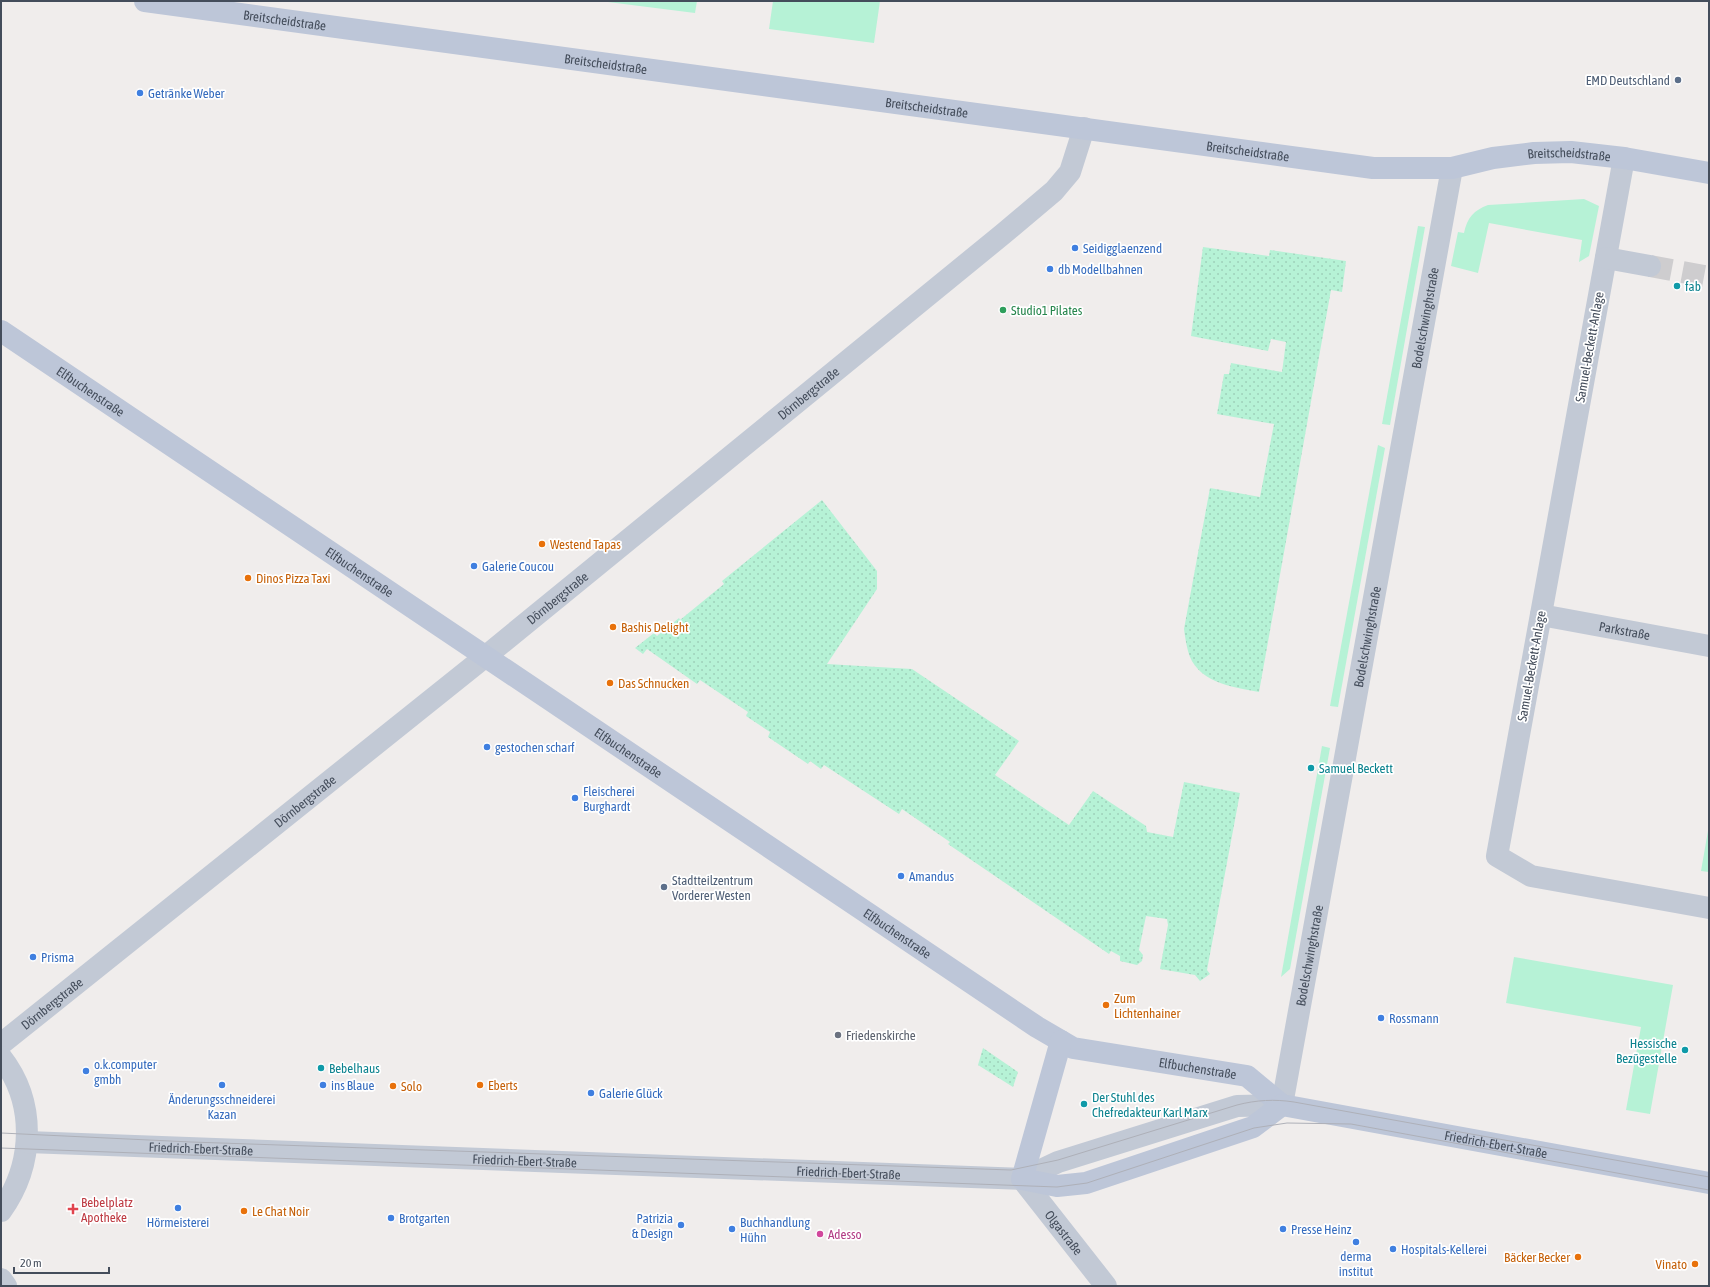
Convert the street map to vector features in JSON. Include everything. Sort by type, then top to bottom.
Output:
[{"type":"main road","name":"Breitscheidstraße","points":[[145,1],[1373,168],[1452,168],[1493,158],[1534,153],[1571,152],[1624,158],[1709,173]]},
{"type":"main road","name":"Elfbuchenstraße","points":[[1,331],[1061,1041],[1073,1048],[1247,1076],[1282,1105]]},
{"type":"main road","points":[[1022,1179],[1061,1041]]},
{"type":"main road","name":"Friedrich-Ebert-Straße","points":[[1022,1179],[1057,1186],[1086,1183],[1253,1127],[1282,1105],[1709,1183]]},
{"type":"street","name":"Dörnbergstraße","points":[[1,1044],[486,656],[1054,191],[1070,172],[1084,128]]},
{"type":"street","name":"Samuel-Beckett-Anlage","points":[[1624,158],[1497,856],[1532,876],[1709,908]]},
{"type":"street","name":"Bodelschwinghstraße","points":[[1282,1105],[1452,168]]},
{"type":"street","points":[[1606,258],[1650,266]]},
{"type":"street","name":"Parkstraße","points":[[1541,615],[1709,646]]},
{"type":"street","points":[[1,1057],[8,1066],[21,1098],[26,1115],[27,1142],[24,1164],[18,1183],[1,1211]]},
{"type":"street","name":"Friedrich-Ebert-Straße","points":[[27,1142],[1022,1179],[1058,1162],[1237,1106],[1282,1105]]},
{"type":"street","name":"Olgastraße","points":[[1022,1179],[1106,1286]]},
{"type":"street","points":[[1,1279],[6,1286]]},
{"type":"green space","points":[[600,1],[697,1],[695,13]]},
{"type":"green space","points":[[773,1],[880,1],[874,43],[769,29]]},
{"type":"green space","points":[[1584,199],[1599,206],[1589,256],[1579,262],[1582,240],[1489,223],[1478,273],[1451,266],[1458,232],[1464,233],[1469,219],[1479,209],[1488,205]]},
{"type":"green space","points":[[1418,226],[1425,227],[1390,425],[1382,424]]},
{"type":"green space","points":[[1203,247],[1269,256],[1270,250],[1346,261],[1342,292],[1331,290],[1259,692],[1226,685],[1207,676],[1199,670],[1192,661],[1188,651],[1184,629],[1210,488],[1260,497],[1274,424],[1217,414],[1224,374],[1229,374],[1231,363],[1282,372],[1286,342],[1271,339],[1268,351],[1191,336]]},
{"type":"green space","points":[[1378,445],[1385,448],[1338,707],[1330,706]]},
{"type":"green space","points":[[822,500],[877,571],[877,589],[827,664],[912,669],[1019,741],[995,775],[1069,825],[1093,791],[1146,826],[1147,832],[1173,837],[1184,782],[1240,793],[1207,970],[1210,974],[1200,981],[1195,975],[1160,969],[1168,925],[1167,919],[1146,916],[1139,950],[1143,955],[1142,961],[1137,965],[1120,961],[1120,956],[1111,951],[1109,954],[948,844],[950,842],[902,809],[899,814],[824,765],[821,769],[810,761],[808,764],[768,737],[770,732],[746,716],[748,712],[700,680],[697,684],[647,649],[643,654],[635,648],[654,633],[657,636],[679,618],[680,620],[724,584],[722,581]]},
{"type":"green space","points":[[1322,746],[1330,748],[1290,969],[1281,977]]},
{"type":"green space","points":[[1709,825],[1709,872],[1701,871]]},
{"type":"green space","points":[[1514,957],[1673,985],[1650,1114],[1626,1110],[1641,1027],[1506,1003]]},
{"type":"green space","points":[[983,1048],[1018,1072],[1013,1087],[978,1065]]},
{"type":"tunnel","points":[[1650,266],[1709,277]]},
{"type":"tram line","points":[[1,1133],[191,1142],[1011,1170],[1058,1160],[1237,1105],[1258,1101],[1280,1100],[1709,1177]]},
{"type":"tram line","points":[[1,1148],[1057,1187],[1087,1183],[1254,1128],[1287,1123],[1351,1124],[1709,1190]]},
{"type":"place","name":"EMD Deutschland","points":[[1678,80]]},
{"type":"place","name":"Getränke Weber","points":[[140,93]]},
{"type":"place","name":"Seidigglaenzend","points":[[1075,248]]},
{"type":"place","name":"db Modellbahnen","points":[[1050,269]]},
{"type":"place","name":"fab","points":[[1677,286]]},
{"type":"place","name":"Studio1 Pilates","points":[[1003,310]]},
{"type":"place","name":"Westend Tapas","points":[[542,544]]},
{"type":"place","name":"Galerie Coucou","points":[[474,566]]},
{"type":"place","name":"Dinos Pizza Taxi","points":[[248,578]]},
{"type":"place","name":"Bashis Delight","points":[[613,627]]},
{"type":"place","name":"Das Schnucken","points":[[610,683]]},
{"type":"place","name":"gestochen scharf","points":[[487,747]]},
{"type":"place","name":"Samuel Beckett","points":[[1311,768]]},
{"type":"place","name":"Fleischerei Burghardt","points":[[575,798]]},
{"type":"place","name":"Amandus","points":[[901,876]]},
{"type":"place","name":"Stadtteilzentrum Vorderer Westen","points":[[664,887]]},
{"type":"place","name":"Prisma","points":[[33,957]]},
{"type":"place","name":"Zum Lichtenhainer","points":[[1106,1005]]},
{"type":"place","name":"Rossmann","points":[[1381,1018]]},
{"type":"place","name":"Friedenskirche","points":[[838,1035]]},
{"type":"place","name":"Hessische Bezügestelle","points":[[1685,1050]]},
{"type":"place","name":"Bebelhaus","points":[[321,1068]]},
{"type":"place","name":"o.k.computer gmbh","points":[[86,1071]]},
{"type":"place","name":"Änderungsschneiderei Kazan","points":[[222,1085]]},
{"type":"place","name":"ins Blaue","points":[[323,1085]]},
{"type":"place","name":"Eberts","points":[[480,1085]]},
{"type":"place","name":"Solo","points":[[393,1086]]},
{"type":"place","name":"Galerie Glück","points":[[591,1093]]},
{"type":"place","name":"Der Stuhl des Chefredakteur Karl Marx","points":[[1084,1104]]},
{"type":"place","name":"Hörmeisterei","points":[[178,1208]]},
{"type":"place","name":"Bebelplatz Apotheke","points":[[73,1209]]},
{"type":"place","name":"Le Chat Noir","points":[[244,1211]]},
{"type":"place","name":"Brotgarten","points":[[391,1218]]},
{"type":"place","name":"Patrizia & Design","points":[[681,1225]]},
{"type":"place","name":"Buchhandlung Hühn","points":[[732,1229]]},
{"type":"place","name":"Presse Heinz","points":[[1283,1229]]},
{"type":"place","name":"Adesso","points":[[820,1234]]},
{"type":"place","name":"derma institut","points":[[1356,1242]]},
{"type":"place","name":"Hospitals-Kellerei","points":[[1393,1249]]},
{"type":"place","name":"Bäcker Becker","points":[[1578,1257]]},
{"type":"place","name":"Vinato","points":[[1695,1264]]}]
